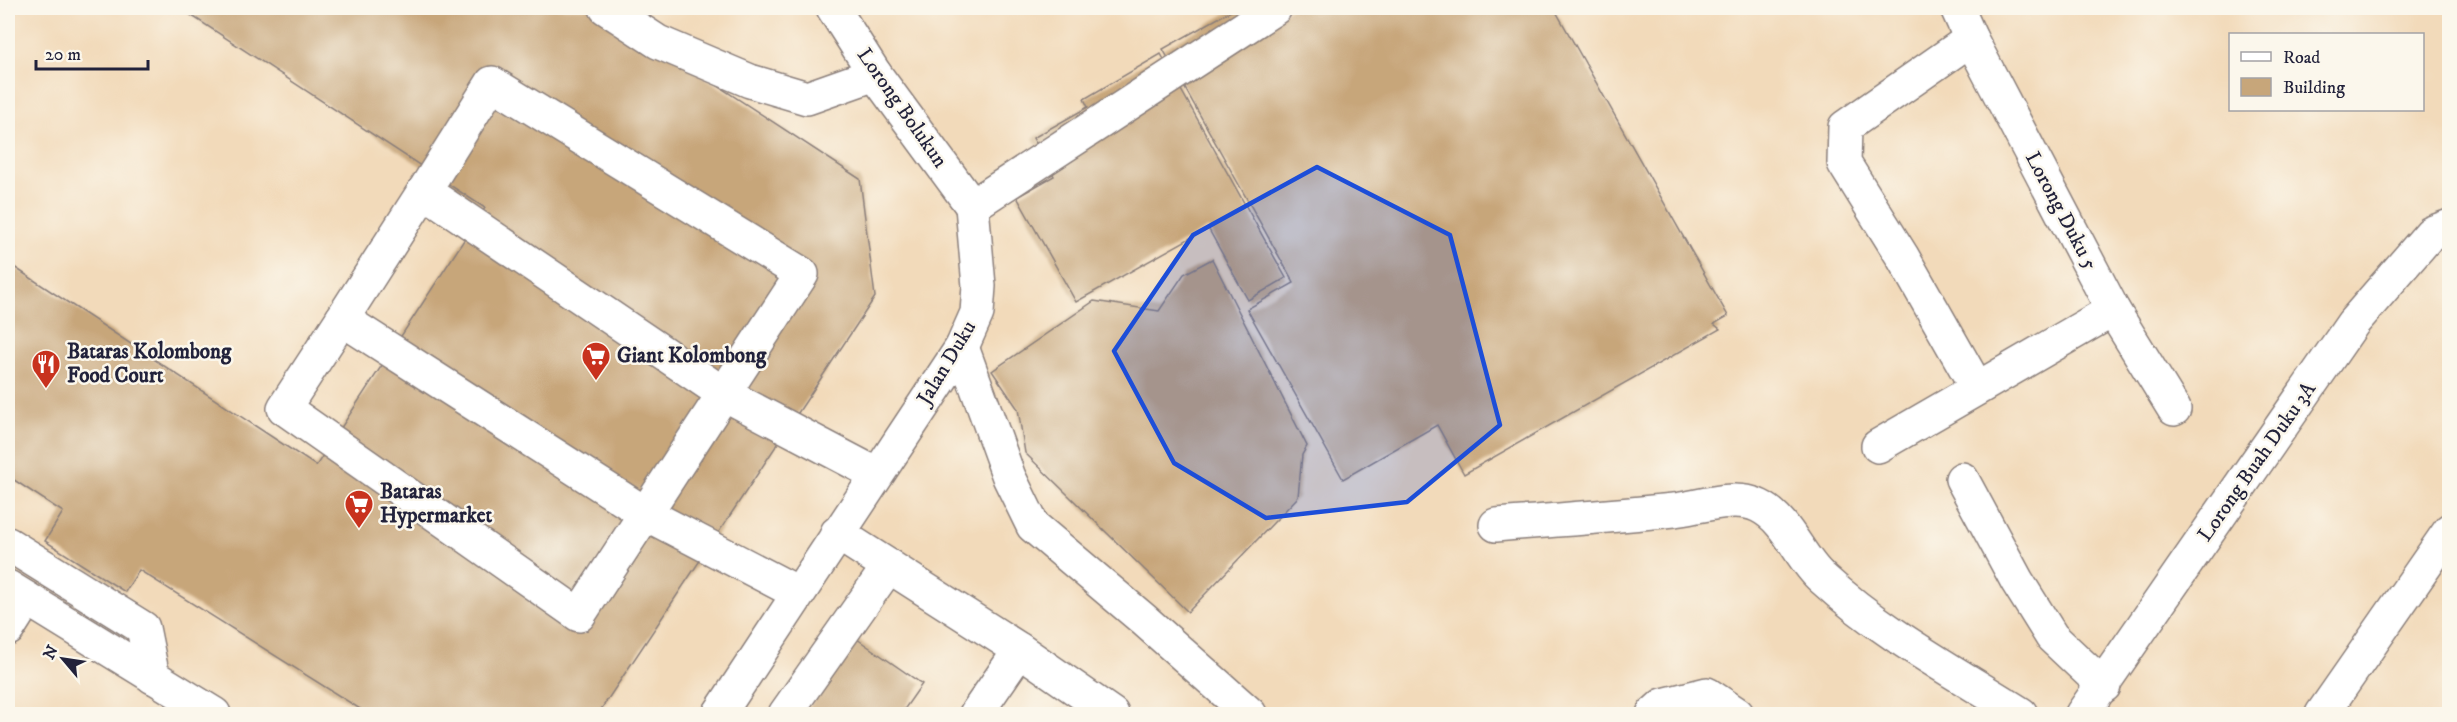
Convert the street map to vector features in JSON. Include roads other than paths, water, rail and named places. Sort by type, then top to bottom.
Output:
[{"type":"street","points":[[606,8],[658,42],[750,81],[807,98],[875,74]]},
{"type":"street","name":"Lorong Bolukun","points":[[833,8],[875,74],[972,206]]},
{"type":"street","points":[[972,206],[1275,8]]},
{"type":"street","name":"Lorong Duku 5","points":[[1957,8],[2113,310],[2174,409]]},
{"type":"street","points":[[1971,39],[1845,127],[1845,163],[1902,256],[1977,388]]},
{"type":"street","points":[[492,83],[802,274],[579,615],[285,408],[342,319],[492,83]]},
{"type":"street","points":[[424,191],[724,394],[876,474]]},
{"type":"street","name":"Jalan Duku","points":[[719,714],[962,347],[977,313],[979,286],[972,206]]},
{"type":"street","name":"Lorong Buah Duku 3A","points":[[2082,714],[2104,686],[2353,323],[2431,233],[2450,226]]},
{"type":"street","points":[[1878,446],[2113,310]]},
{"type":"street","points":[[342,319],[646,514],[798,593]]},
{"type":"street","points":[[962,347],[1009,477],[1033,526],[1250,714]]},
{"type":"street","points":[[1962,479],[2017,581],[2052,637],[2104,686]]},
{"type":"street","points":[[1496,525],[1675,510],[1739,501],[1759,506],[1779,522],[1820,576],[1858,609],[1911,647],[2021,714]]},
{"type":"street","points":[[2322,714],[2450,530]]},
{"type":"street","points":[[837,533],[1020,650],[1112,714]]},
{"type":"street","points":[[8,544],[143,628],[153,677]]},
{"type":"street","points":[[785,714],[889,566]]},
{"type":"street","points":[[8,629],[17,593],[214,714]]},
{"type":"street","points":[[976,714],[1020,650]]},
{"type":"street","points":[[1653,714],[1663,705],[1707,694],[1737,714]]},
{"type":"place","name":"Giant Kolombong","points":[[596,382]]},
{"type":"place","name":"Bataras Kolombong Food Court","points":[[46,390]]},
{"type":"place","name":"Bataras Hypermarket","points":[[359,530]]}]
